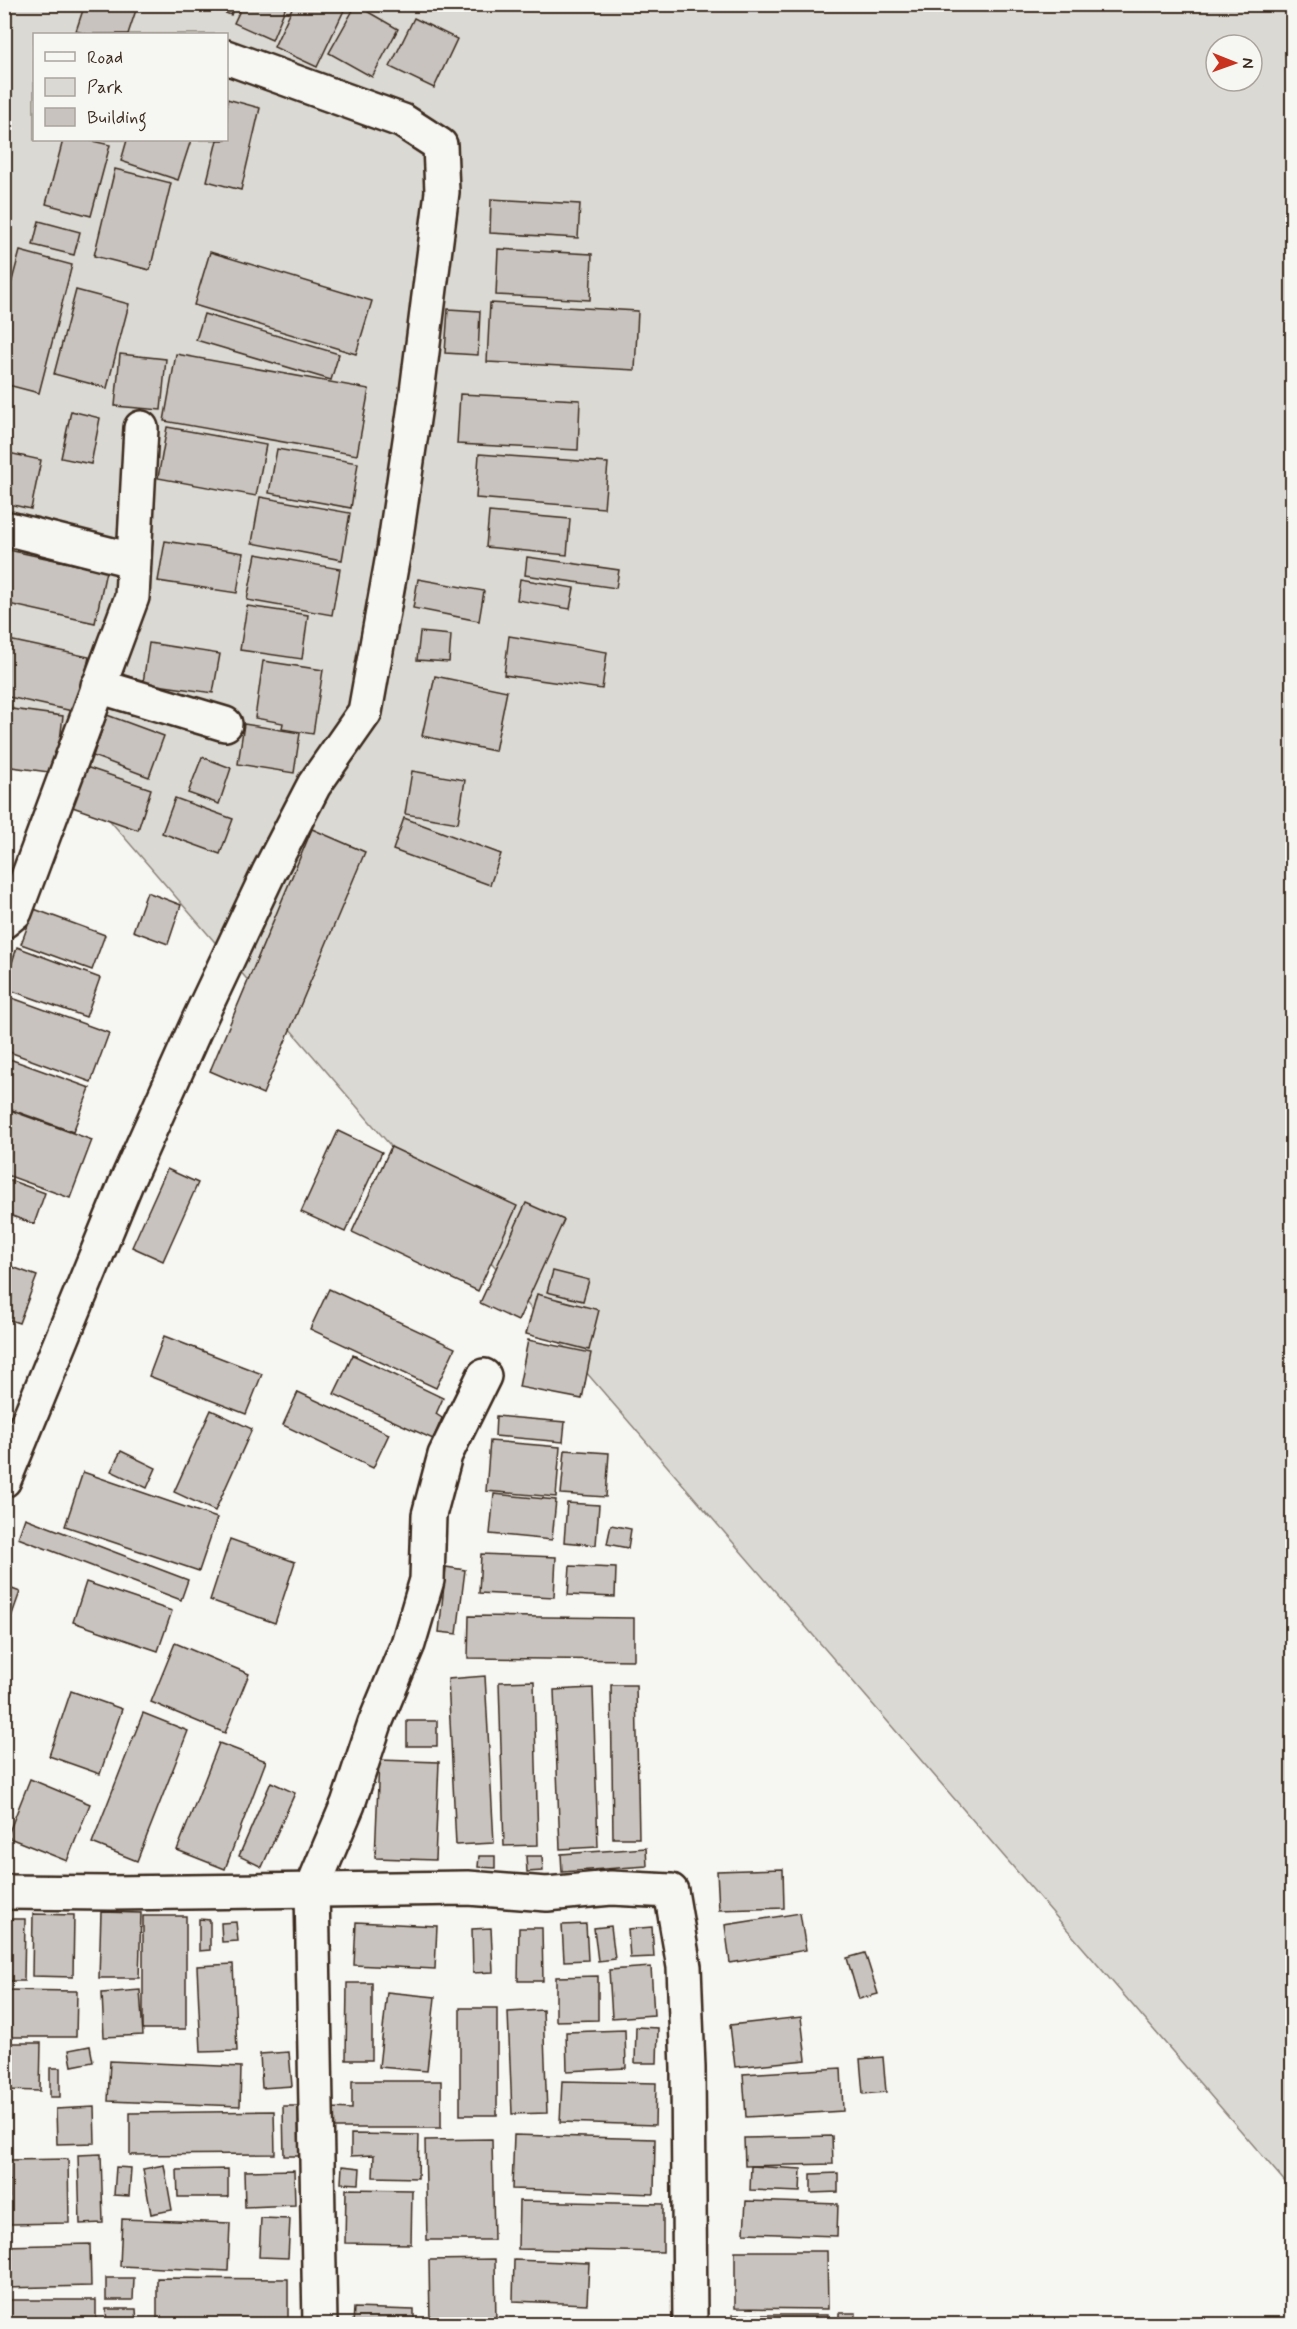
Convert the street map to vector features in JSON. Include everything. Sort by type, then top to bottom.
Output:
[{"type":"street","points":[[4,1480],[126,1184],[229,957],[314,784],[365,712],[394,550],[442,192],[440,145],[403,121],[228,58]]},
{"type":"street","points":[[4,921],[15,912],[132,597],[132,560],[141,428]]},
{"type":"street","points":[[9,529],[132,560]]},
{"type":"street","points":[[98,686],[225,724]]},
{"type":"street","points":[[320,2325],[312,1889],[348,1804],[375,1723],[408,1644],[427,1580],[429,1515],[446,1455],[484,1376]]},
{"type":"street","points":[[4,1892],[112,1893],[468,1888],[547,1894],[611,1888],[671,1891],[684,1967],[688,2068],[690,2325]]},
{"type":"green space","points":[[4,5],[1292,5],[1292,2190],[5,699]]},
{"type":"building","points":[[85,4],[138,4],[128,33],[76,31]]},
{"type":"building","points":[[202,4],[235,4],[231,15]]},
{"type":"building","points":[[243,4],[287,4],[272,40],[234,23]]},
{"type":"building","points":[[294,4],[347,4],[317,67],[274,47]]},
{"type":"building","points":[[356,5],[398,29],[372,77],[329,53]]},
{"type":"building","points":[[414,18],[457,39],[434,88],[390,67]]},
{"type":"building","points":[[228,99],[260,108],[241,190],[207,181],[217,141],[228,141]]},
{"type":"building","points":[[63,141],[92,141],[110,145],[91,216],[46,204]]},
{"type":"building","points":[[127,141],[191,141],[178,180],[121,161]]},
{"type":"building","points":[[115,169],[171,183],[150,270],[94,256]]},
{"type":"building","points":[[491,199],[580,204],[578,238],[490,233]]},
{"type":"building","points":[[39,221],[80,232],[74,255],[33,245]]},
{"type":"building","points":[[498,249],[592,254],[590,300],[496,295]]},
{"type":"building","points":[[20,251],[72,265],[39,393],[4,384],[4,310]]},
{"type":"building","points":[[210,252],[372,301],[356,354],[194,305]]},
{"type":"building","points":[[76,290],[129,304],[107,388],[54,374]]},
{"type":"building","points":[[490,303],[638,311],[635,370],[487,362]]},
{"type":"building","points":[[448,309],[480,311],[478,355],[445,353]]},
{"type":"building","points":[[204,314],[339,354],[331,380],[196,340]]},
{"type":"building","points":[[120,354],[166,359],[161,410],[115,406]]},
{"type":"building","points":[[176,354],[369,389],[357,455],[164,421]]},
{"type":"building","points":[[460,394],[580,400],[578,450],[457,444]]},
{"type":"building","points":[[71,411],[100,418],[91,464],[61,458]]},
{"type":"building","points":[[167,427],[266,445],[256,496],[158,478]]},
{"type":"building","points":[[277,449],[358,463],[351,508],[269,493]]},
{"type":"building","points":[[4,452],[41,460],[31,509],[4,503]]},
{"type":"building","points":[[479,454],[608,463],[604,508],[476,498]]},
{"type":"building","points":[[260,497],[350,513],[342,560],[252,543]]},
{"type":"building","points":[[489,512],[570,519],[567,555],[486,547]]},
{"type":"building","points":[[165,541],[243,553],[237,593],[158,581]]},
{"type":"building","points":[[4,549],[106,571],[95,623],[4,603]]},
{"type":"building","points":[[256,554],[340,569],[332,615],[247,600]]},
{"type":"building","points":[[527,557],[619,570],[616,588],[525,575]]},
{"type":"building","points":[[418,579],[484,591],[479,621],[413,608]]},
{"type":"building","points":[[520,579],[574,588],[570,609],[517,600]]},
{"type":"building","points":[[247,606],[308,615],[302,659],[240,650]]},
{"type":"building","points":[[420,632],[451,635],[449,662],[417,660]]},
{"type":"building","points":[[509,636],[607,652],[602,689],[504,675]]},
{"type":"building","points":[[4,639],[89,657],[77,712],[4,696]]},
{"type":"building","points":[[149,643],[220,654],[213,693],[143,683]]},
{"type":"building","points":[[263,661],[323,670],[313,734],[282,729],[283,723],[255,718]]},
{"type":"building","points":[[435,676],[507,691],[495,751],[422,736]]},
{"type":"building","points":[[4,708],[63,716],[56,773],[4,766]]},
{"type":"building","points":[[107,715],[164,736],[149,777],[93,756]]},
{"type":"building","points":[[244,724],[300,733],[294,773],[238,764]]},
{"type":"building","points":[[202,757],[231,768],[219,804],[188,793]]},
{"type":"building","points":[[77,764],[151,789],[138,830],[64,804]]},
{"type":"building","points":[[412,771],[465,780],[458,823],[405,814]]},
{"type":"building","points":[[175,798],[233,819],[220,854],[162,833]]},
{"type":"building","points":[[404,818],[501,854],[490,885],[393,850]]},
{"type":"building","points":[[312,829],[365,852],[263,1094],[210,1071]]},
{"type":"building","points":[[147,892],[181,905],[168,944],[133,931]]},
{"type":"building","points":[[34,909],[105,935],[92,970],[21,944]]},
{"type":"building","points":[[17,947],[100,978],[86,1017],[4,988]]},
{"type":"building","points":[[4,995],[109,1033],[91,1082],[4,1050]]},
{"type":"building","points":[[4,1057],[90,1088],[73,1132],[4,1107]]},
{"type":"building","points":[[4,1108],[92,1140],[70,1198],[4,1174]]},
{"type":"building","points":[[338,1131],[382,1152],[345,1232],[301,1212]]},
{"type":"building","points":[[391,1147],[517,1206],[478,1291],[352,1232]]},
{"type":"building","points":[[167,1169],[198,1183],[163,1261],[132,1247]]},
{"type":"building","points":[[4,1178],[45,1193],[34,1224],[4,1213]]},
{"type":"building","points":[[526,1203],[564,1220],[518,1321],[480,1303]]},
{"type":"building","points":[[4,1264],[37,1276],[19,1323],[4,1318]]},
{"type":"building","points":[[553,1271],[589,1280],[583,1301],[547,1292]]},
{"type":"building","points":[[329,1289],[455,1348],[436,1388],[310,1329]]},
{"type":"building","points":[[537,1294],[599,1310],[589,1350],[526,1334]]},
{"type":"building","points":[[164,1336],[262,1374],[246,1414],[149,1376]]},
{"type":"building","points":[[528,1340],[591,1353],[582,1399],[519,1387]]},
{"type":"building","points":[[353,1355],[443,1398],[436,1414],[442,1418],[433,1439],[334,1394]]},
{"type":"building","points":[[298,1392],[389,1434],[373,1468],[283,1425]]},
{"type":"building","points":[[211,1410],[252,1429],[215,1511],[174,1492]]},
{"type":"building","points":[[496,1416],[565,1422],[563,1442],[495,1436]]},
{"type":"building","points":[[490,1441],[560,1447],[556,1497],[486,1491]]},
{"type":"building","points":[[565,1450],[609,1453],[606,1497],[561,1494]]},
{"type":"building","points":[[121,1451],[156,1468],[147,1488],[111,1471]]},
{"type":"building","points":[[83,1472],[217,1518],[199,1571],[65,1526]]},
{"type":"building","points":[[494,1494],[556,1500],[552,1540],[490,1534]]},
{"type":"building","points":[[567,1503],[599,1505],[596,1545],[564,1542]]},
{"type":"building","points":[[25,1518],[188,1580],[181,1600],[18,1538]]},
{"type":"building","points":[[611,1525],[631,1529],[628,1548],[607,1544]]},
{"type":"building","points":[[230,1539],[295,1562],[275,1623],[210,1600]]},
{"type":"building","points":[[481,1554],[556,1557],[554,1597],[479,1593]]},
{"type":"building","points":[[570,1566],[616,1568],[615,1597],[568,1595]]},
{"type":"building","points":[[446,1567],[465,1570],[457,1634],[439,1632]]},
{"type":"building","points":[[86,1582],[172,1611],[158,1651],[73,1622]]},
{"type":"building","points":[[4,1586],[20,1592],[4,1637]]},
{"type":"building","points":[[469,1616],[634,1618],[634,1660],[468,1658]]},
{"type":"building","points":[[175,1643],[249,1674],[225,1733],[151,1702]]},
{"type":"building","points":[[485,1676],[494,1843],[456,1845],[448,1679]]},
{"type":"building","points":[[534,1681],[538,1845],[504,1846],[499,1682]]},
{"type":"building","points":[[611,1685],[636,1685],[639,1838],[613,1838]]},
{"type":"building","points":[[593,1688],[598,1847],[560,1849],[554,1690]]},
{"type":"building","points":[[71,1691],[122,1709],[100,1774],[49,1756]]},
{"type":"building","points":[[143,1713],[188,1731],[137,1861],[92,1843]]},
{"type":"building","points":[[407,1721],[437,1721],[437,1746],[407,1746]]},
{"type":"building","points":[[219,1743],[266,1761],[225,1869],[177,1850]]},
{"type":"building","points":[[379,1760],[439,1762],[435,1860],[375,1858]]},
{"type":"building","points":[[30,1779],[90,1804],[67,1861],[7,1837]]},
{"type":"building","points":[[271,1782],[295,1793],[262,1867],[239,1856]]},
{"type":"building","points":[[646,1848],[647,1866],[562,1872],[561,1854]]},
{"type":"building","points":[[479,1856],[495,1856],[495,1868],[478,1867]]},
{"type":"building","points":[[526,1856],[542,1856],[543,1871],[527,1872]]},
{"type":"building","points":[[783,1869],[784,1908],[719,1910],[717,1871]]},
{"type":"building","points":[[101,1912],[141,1913],[139,1978],[99,1978]]},
{"type":"building","points":[[800,1913],[806,1950],[730,1963],[725,1925]]},
{"type":"building","points":[[33,1914],[74,1915],[73,1977],[32,1976]]},
{"type":"building","points":[[143,1916],[186,1916],[186,2029],[143,2029]]},
{"type":"building","points":[[4,1919],[25,1919],[24,1981],[4,1981]]},
{"type":"building","points":[[199,1919],[210,1920],[210,1950],[199,1951]]},
{"type":"building","points":[[236,1922],[238,1941],[222,1942],[221,1923]]},
{"type":"building","points":[[356,1922],[437,1926],[435,1969],[354,1965]]},
{"type":"building","points":[[586,1924],[588,1960],[564,1961],[562,1925]]},
{"type":"building","points":[[611,1926],[615,1959],[598,1961],[594,1928]]},
{"type":"building","points":[[652,1927],[654,1957],[630,1958],[628,1929]]},
{"type":"building","points":[[491,1928],[493,1972],[473,1973],[472,1929]]},
{"type":"building","points":[[519,1928],[542,1928],[543,1981],[518,1981]]},
{"type":"building","points":[[865,1953],[878,1994],[859,1999],[847,1958]]},
{"type":"building","points":[[233,1964],[237,2051],[201,2052],[197,1966]]},
{"type":"building","points":[[651,1967],[654,2015],[612,2018],[609,1970]]},
{"type":"building","points":[[598,1976],[598,2020],[556,2021],[556,1977]]},
{"type":"building","points":[[347,1983],[372,1983],[372,2060],[346,2060]]},
{"type":"building","points":[[4,1990],[77,1991],[76,2037],[4,2037]]},
{"type":"building","points":[[140,1990],[143,2035],[104,2037],[102,1993]]},
{"type":"building","points":[[387,1992],[435,1997],[427,2071],[379,2067]]},
{"type":"building","points":[[460,2008],[497,2008],[497,2115],[460,2115]]},
{"type":"building","points":[[543,2010],[547,2113],[512,2114],[508,2012]]},
{"type":"building","points":[[801,2017],[806,2060],[735,2067],[730,2025]]},
{"type":"building","points":[[636,2027],[658,2028],[657,2063],[635,2063]]},
{"type":"building","points":[[625,2030],[626,2068],[567,2071],[566,2032]]},
{"type":"building","points":[[4,2043],[41,2043],[40,2091],[4,2090]]},
{"type":"building","points":[[90,2046],[93,2062],[72,2066],[69,2050]]},
{"type":"building","points":[[289,2052],[292,2086],[262,2088],[260,2054]]},
{"type":"building","points":[[883,2057],[886,2092],[863,2094],[860,2059]]},
{"type":"building","points":[[110,2061],[241,2067],[240,2106],[108,2101]]},
{"type":"building","points":[[50,2068],[60,2068],[60,2097],[50,2097]]},
{"type":"building","points":[[841,2068],[843,2111],[746,2117],[743,2074]]},
{"type":"building","points":[[352,2081],[441,2081],[441,2128],[332,2128],[332,2108],[352,2109]]},
{"type":"building","points":[[562,2081],[656,2083],[655,2125],[560,2122]]},
{"type":"building","points":[[283,2106],[298,2106],[299,2156],[284,2156]]},
{"type":"building","points":[[94,2107],[95,2143],[57,2144],[56,2109]]},
{"type":"building","points":[[274,2111],[275,2154],[130,2155],[130,2113]]},
{"type":"building","points":[[351,2134],[419,2135],[418,2178],[373,2177],[374,2155],[351,2156]]},
{"type":"building","points":[[514,2135],[655,2139],[654,2194],[512,2189]]},
{"type":"building","points":[[832,2136],[833,2164],[745,2166],[744,2138]]},
{"type":"building","points":[[492,2139],[494,2240],[427,2240],[425,2140]]},
{"type":"building","points":[[101,2154],[103,2223],[80,2224],[78,2155]]},
{"type":"building","points":[[68,2159],[69,2223],[10,2224],[9,2160]]},
{"type":"building","points":[[164,2165],[172,2210],[151,2214],[143,2169]]},
{"type":"building","points":[[342,2166],[360,2168],[359,2184],[341,2183]]},
{"type":"building","points":[[751,2166],[801,2169],[800,2192],[750,2190]]},
{"type":"building","points":[[116,2167],[131,2168],[129,2196],[114,2195]]},
{"type":"building","points":[[228,2169],[228,2197],[178,2197],[177,2170]]},
{"type":"building","points":[[294,2170],[295,2205],[245,2207],[244,2171]]},
{"type":"building","points":[[838,2173],[838,2192],[811,2193],[811,2174]]},
{"type":"building","points":[[346,2189],[412,2190],[411,2244],[345,2243]]},
{"type":"building","points":[[519,2201],[663,2204],[663,2252],[518,2249]]},
{"type":"building","points":[[746,2201],[838,2204],[837,2236],[744,2233]]},
{"type":"building","points":[[261,2218],[290,2219],[288,2258],[259,2257]]},
{"type":"building","points":[[122,2219],[230,2223],[228,2271],[120,2266]]},
{"type":"building","points":[[90,2244],[91,2286],[4,2288],[4,2246]]},
{"type":"building","points":[[735,2251],[827,2251],[828,2309],[735,2308]]},
{"type":"building","points":[[495,2259],[496,2324],[430,2324],[429,2260]]},
{"type":"building","points":[[514,2260],[589,2263],[587,2304],[513,2301]]},
{"type":"building","points":[[106,2278],[134,2278],[133,2300],[106,2300]]},
{"type":"building","points":[[157,2278],[288,2279],[288,2324],[157,2324]]},
{"type":"building","points":[[4,2300],[96,2300],[96,2324],[4,2324]]},
{"type":"building","points":[[354,2308],[414,2310],[414,2324],[353,2324]]},
{"type":"building","points":[[106,2309],[136,2309],[137,2324],[107,2324]]},
{"type":"building","points":[[839,2313],[856,2313],[855,2324],[839,2324]]},
{"type":"building","points":[[732,2315],[827,2315],[828,2324],[732,2324]]},
{"type":"building","points":[[510,2319],[649,2323],[649,2324],[510,2324]]}]
